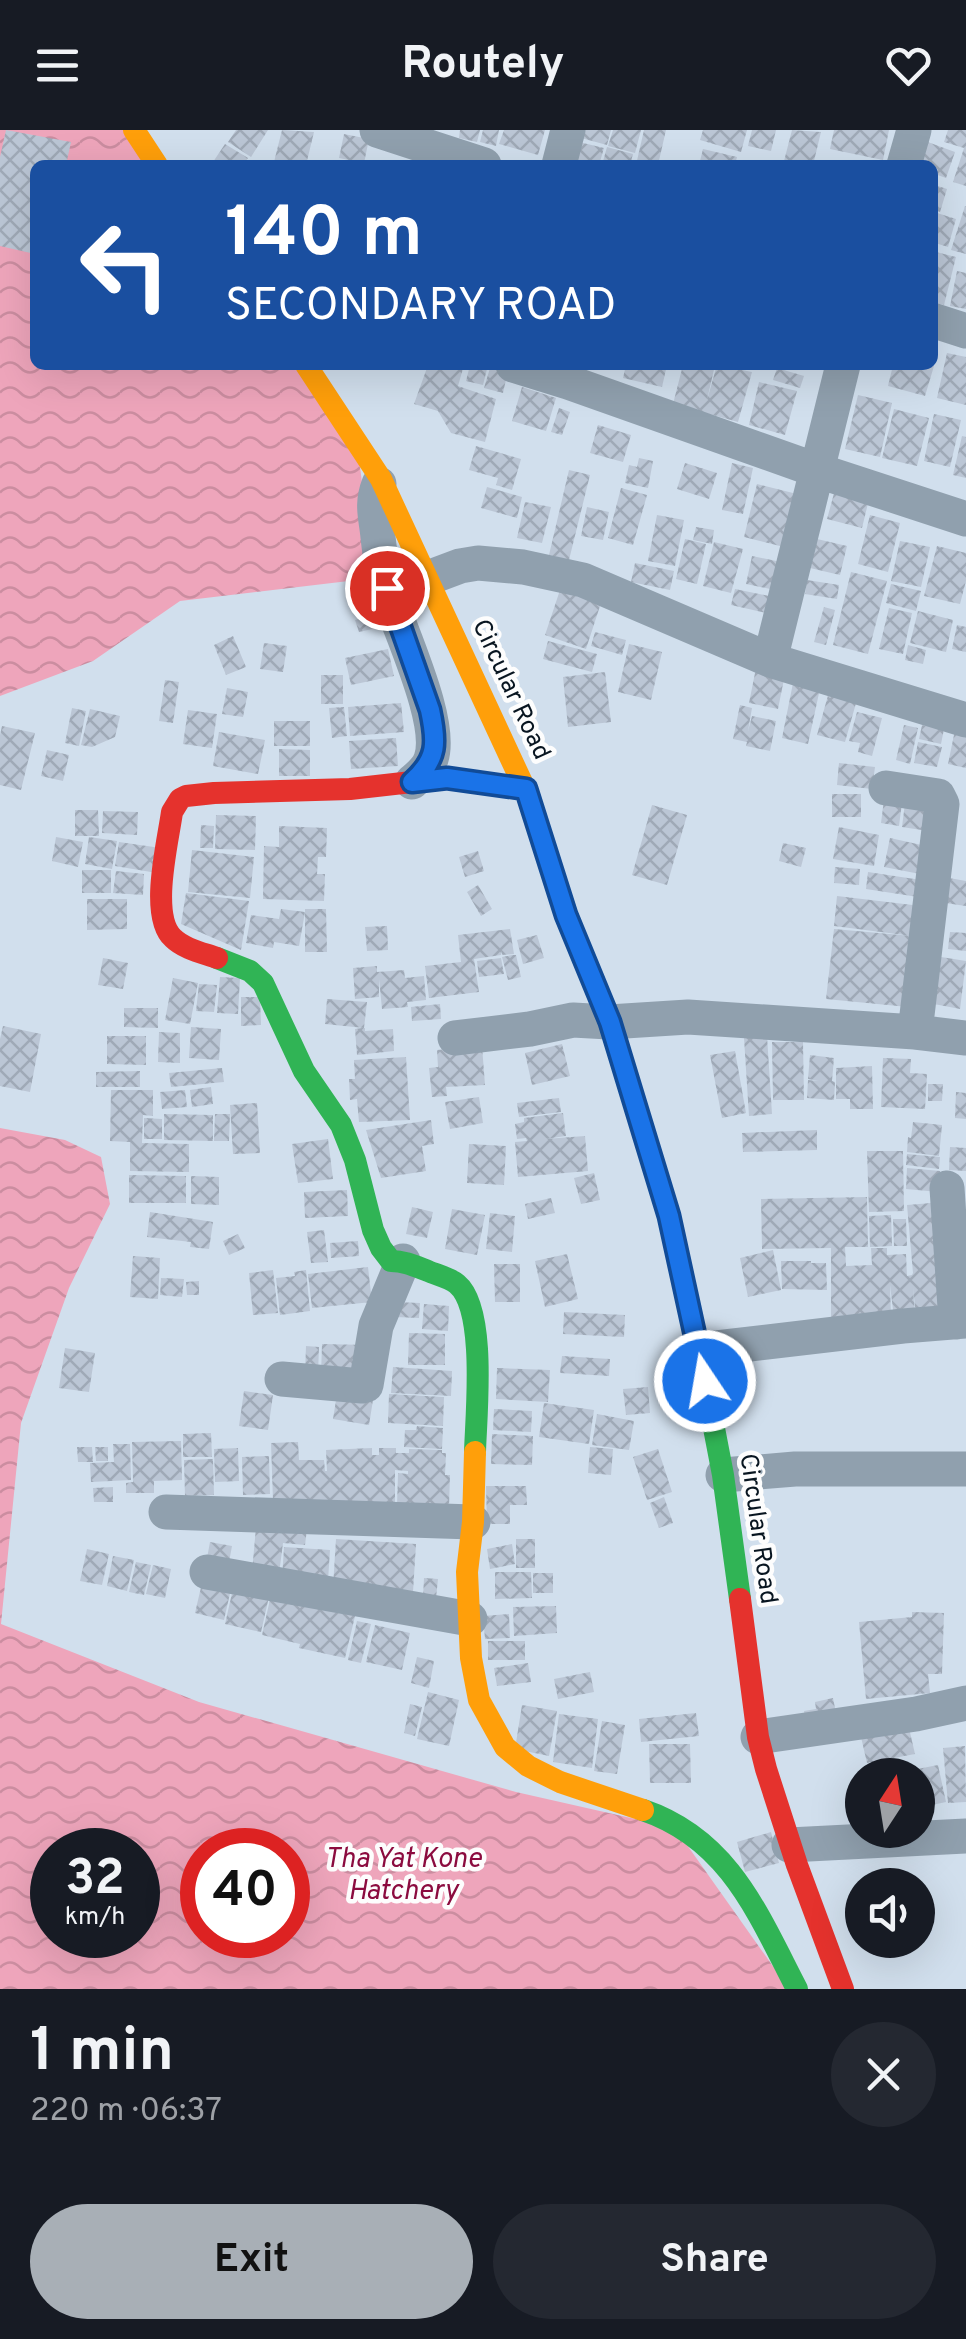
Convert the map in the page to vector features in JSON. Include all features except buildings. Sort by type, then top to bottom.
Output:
[{"type":"street","points":[[134,130],[154,160]]},
{"type":"street","points":[[377,130],[469,160]]},
{"type":"street","points":[[559,160],[568,130]]},
{"type":"street","points":[[905,160],[914,130]]},
{"type":"street","points":[[938,322],[966,331]]},
{"type":"street","name":"Circular Road","points":[[309,370],[381,479],[526,789],[566,915],[610,1022],[669,1216],[699,1350],[722,1476],[758,1737],[789,1844],[843,1989]]},
{"type":"street","points":[[529,370],[966,519]]},
{"type":"street","points":[[770,660],[842,370]]},
{"type":"street","points":[[381,479],[374,499],[381,566],[434,730],[432,757],[426,770],[412,782]]},
{"type":"street","points":[[428,578],[478,563],[543,570],[583,580],[770,660],[966,720]]},
{"type":"street","points":[[526,789],[447,778],[350,789],[186,796],[176,805],[170,820],[160,906],[164,925],[187,948],[250,972],[263,983],[304,1072],[349,1142],[381,1248],[391,1261],[402,1261],[456,1283],[465,1295],[478,1352],[468,1572],[470,1658],[478,1700],[505,1747],[528,1766],[560,1782],[669,1819],[714,1852],[750,1900],[797,1989]]},
{"type":"street","points":[[886,788],[938,796],[942,804],[916,1032]]},
{"type":"street","points":[[455,1038],[530,1030],[574,1020],[688,1017],[966,1038]]},
{"type":"street","points":[[699,1350],[961,1322],[947,1188]]},
{"type":"street","points":[[282,1379],[366,1384],[376,1326],[402,1261]]},
{"type":"street","points":[[722,1476],[795,1469],[966,1469]]},
{"type":"street","points":[[166,1512],[472,1522]]},
{"type":"street","points":[[207,1572],[470,1619]]},
{"type":"street","points":[[758,1737],[966,1703]]},
{"type":"street","points":[[789,1844],[966,1836]]},
{"type":"water","points":[[0,130],[129,130],[151,160],[30,160],[30,370],[308,370],[356,435],[374,578],[180,601],[93,661],[0,696]]},
{"type":"water","name":"Tha Yat Kone Hatchery","points":[[0,1128],[65,1140],[101,1157],[110,1204],[69,1288],[21,1423],[1,1624],[199,1702],[516,1792],[675,1828],[789,1989],[0,1989]]},
{"type":"traffic: fast","points":[[543,843],[609,1022],[669,1216],[723,1475],[740,1599]]},
{"type":"traffic: fast","points":[[217,958],[250,971],[263,983],[304,1071],[341,1125],[381,1248],[391,1261],[410,1264],[454,1282],[466,1297],[473,1316],[478,1364],[475,1452]]},
{"type":"traffic: fast","points":[[643,1810],[698,1840],[738,1882],[797,1989]]},
{"type":"traffic: slow","points":[[134,130],[154,160]]},
{"type":"traffic: slow","points":[[309,370],[381,479],[525,789],[543,843]]},
{"type":"traffic: slow","points":[[475,1452],[467,1572],[471,1658],[479,1700],[505,1747],[528,1766],[560,1782],[643,1810]]},
{"type":"traffic: jam","points":[[217,958],[177,942],[162,913],[164,859],[172,812],[180,799],[214,793],[350,789],[447,778],[525,789]]},
{"type":"traffic: jam","points":[[740,1599],[758,1737],[766,1769],[843,1989]]},
{"type":"route","points":[[387,588],[434,730],[432,757],[426,770],[412,782],[447,778],[526,789],[566,915],[610,1022],[669,1216],[705,1381]]}]
